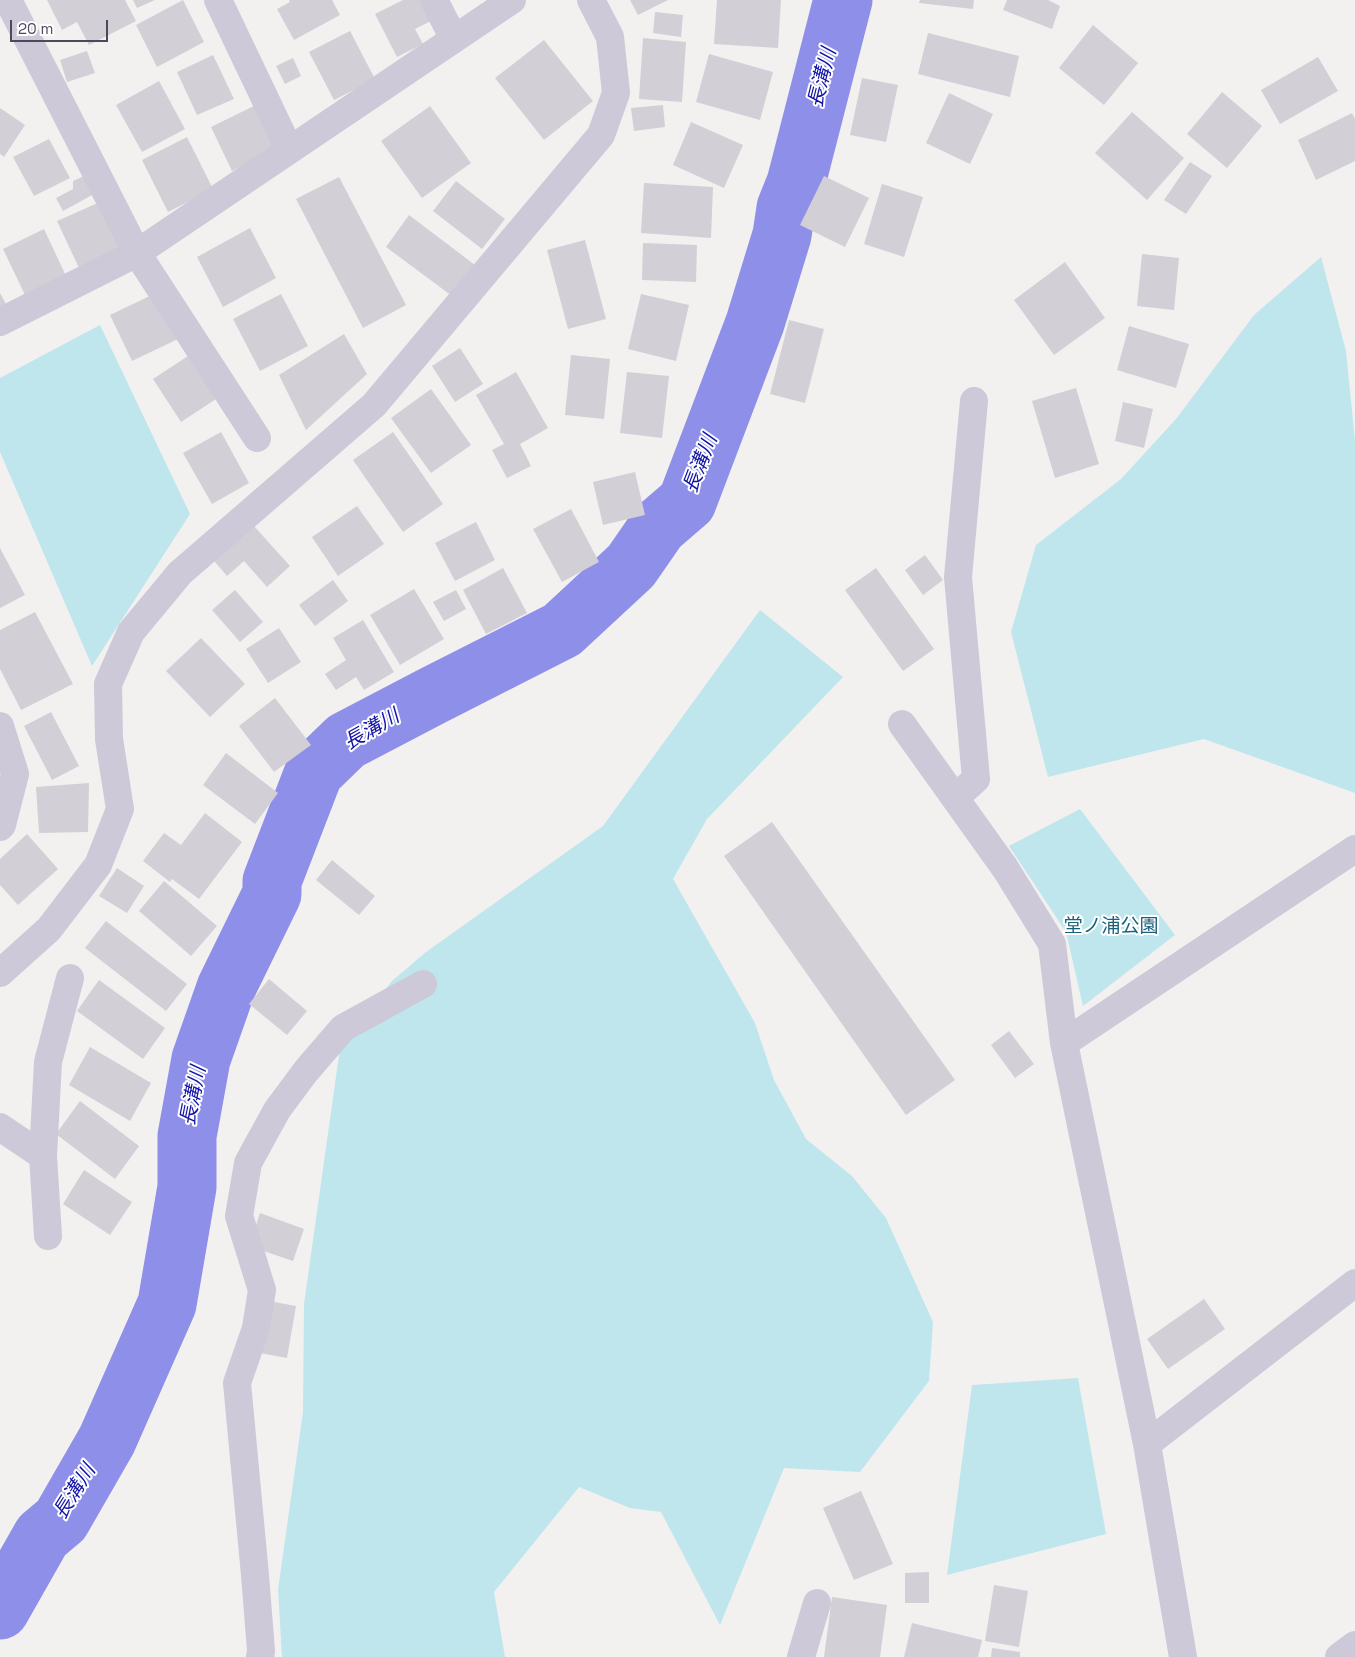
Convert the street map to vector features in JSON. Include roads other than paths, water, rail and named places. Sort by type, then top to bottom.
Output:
[{"type":"street","points":[[8,0],[137,253],[257,438]]},
{"type":"street","points":[[218,0],[290,149]]},
{"type":"street","points":[[434,0],[454,39]]},
{"type":"street","points":[[0,322],[137,253],[512,0]]},
{"type":"street","points":[[0,991],[98,865],[120,809],[109,739],[108,684],[131,632],[180,573],[374,405],[601,134],[616,93],[610,37],[592,0]]},
{"type":"street","points":[[955,798],[976,779],[958,578],[974,401]]},
{"type":"street","points":[[902,724],[1005,868],[1052,944],[1064,1043],[1147,1444],[1183,1657]]},
{"type":"street","points":[[0,726],[15,774],[2,826],[0,827]]},
{"type":"street","points":[[1064,1043],[1355,849]]},
{"type":"street","points":[[0,973],[49,929]]},
{"type":"street","points":[[48,1236],[43,1156],[48,1062],[70,978]]},
{"type":"street","points":[[260,1657],[255,1574],[237,1383],[256,1328],[262,1290],[239,1216],[248,1164],[277,1110],[306,1070],[344,1028],[423,984]]},
{"type":"street","points":[[0,1127],[43,1156]]},
{"type":"street","points":[[1147,1444],[1355,1283]]},
{"type":"street","points":[[801,1657],[817,1603]]},
{"type":"street","points":[[1340,1657],[1355,1645]]},
{"type":"waterway","name":"長溝川","points":[[0,1610],[42,1536],[61,1520],[107,1440],[167,1304],[187,1187],[187,1136],[201,1059],[226,988],[272,894],[272,881],[314,772],[346,741],[562,630],[631,566],[658,527],[687,502],[755,323],[782,235],[786,208],[796,183],[843,0]]},
{"type":"park label","name":"堂ノ浦公園","points":[[1111,927]]}]
